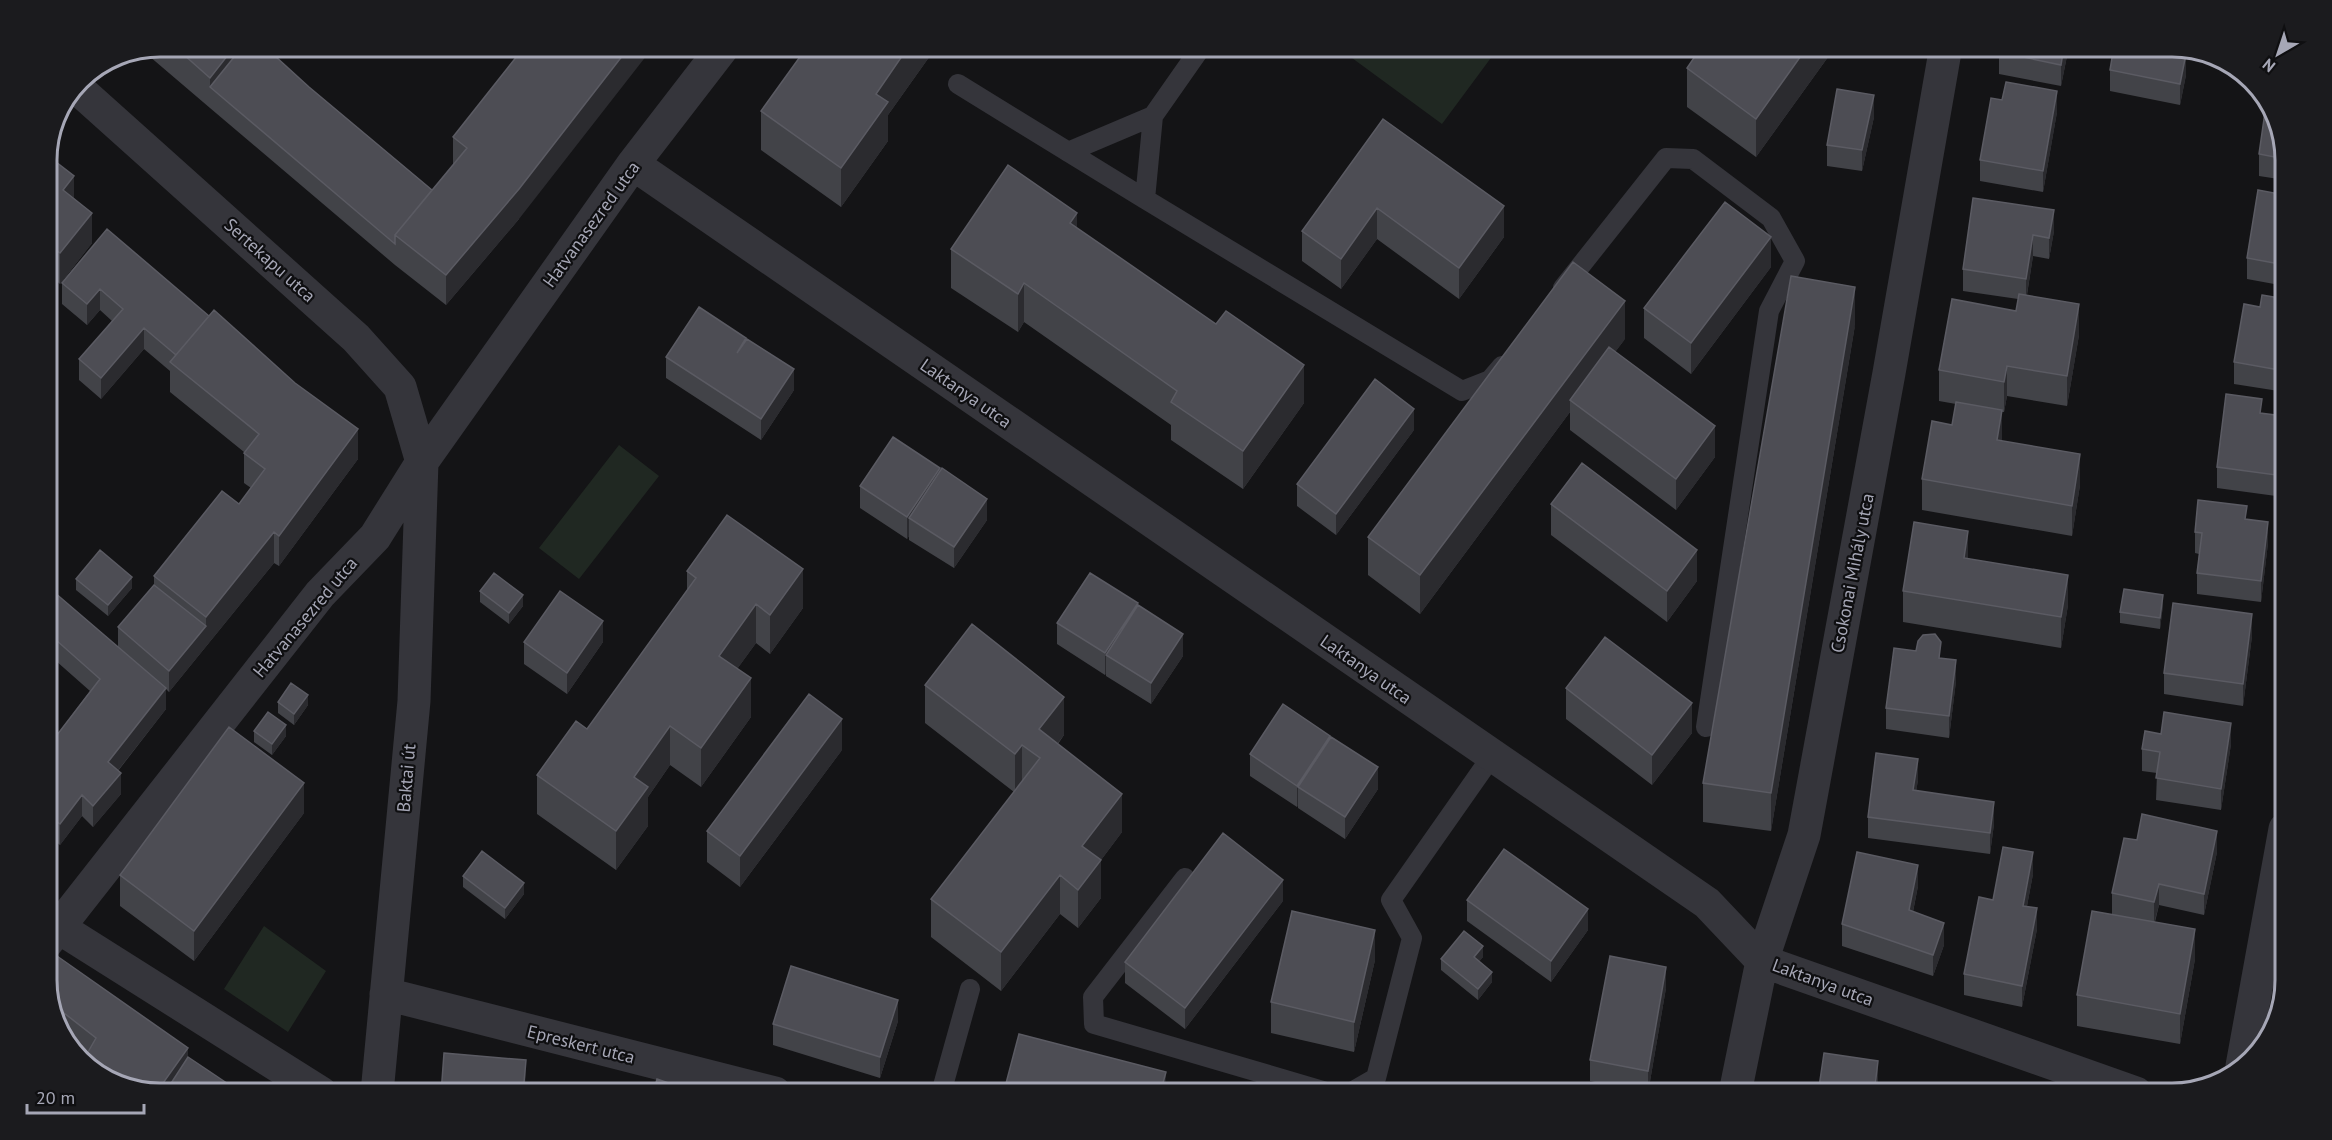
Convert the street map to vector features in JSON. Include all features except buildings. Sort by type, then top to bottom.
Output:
[{"type":"street","name":"Hatvanasezred utca","points":[[57,920],[320,594],[375,537],[422,462],[633,164],[716,57]]},
{"type":"street","name":"Csokonai Mihály utca","points":[[1738,1083],[1762,961],[1803,835],[1889,373],[1944,57]]},
{"type":"street","name":"Sertekapu utca","points":[[82,93],[356,338],[400,387],[422,462]]},
{"type":"street","name":"Laktanya utca","points":[[633,164],[1707,903],[1762,961],[2105,1083]]},
{"type":"street","name":"Baktai út","points":[[378,1083],[414,701],[422,462]]},
{"type":"street","points":[[2244,1054],[2275,884]]},
{"type":"street","name":"Hatvanasezred utca","points":[[57,933],[303,1083]]},
{"type":"street","name":"Epreskert utca","points":[[386,994],[732,1083]]},
{"type":"lane","points":[[1144,199],[1153,116],[1194,57]]},
{"type":"lane","points":[[958,84],[1462,391],[1490,380],[1512,352]]},
{"type":"lane","points":[[1068,152],[1153,116]]},
{"type":"lane","points":[[1549,306],[1666,158],[1693,159],[1771,218],[1796,261],[1769,311],[1706,727]]},
{"type":"lane","points":[[1368,1083],[1376,1078],[1412,938],[1391,900],[1492,756]]},
{"type":"lane","points":[[1185,878],[1094,998],[1094,1024],[1293,1083]]},
{"type":"lane","points":[[944,1083],[970,989]]},
{"type":"shaded area","points":[[1351,57],[1492,57],[1442,124]]},
{"type":"shaded area","points":[[619,445],[659,476],[579,579],[539,548]]},
{"type":"shaded area","points":[[264,926],[326,971],[288,1032],[224,989]]}]
